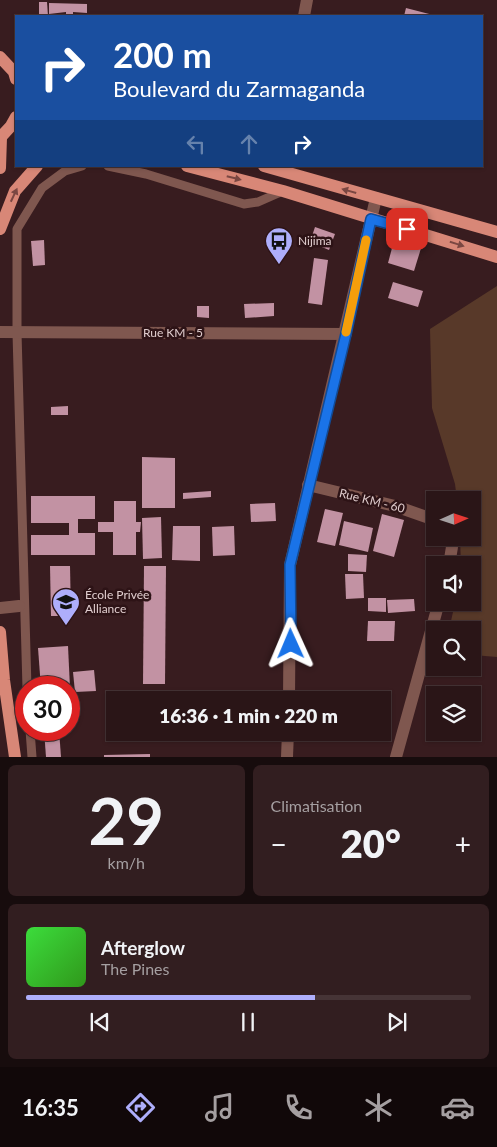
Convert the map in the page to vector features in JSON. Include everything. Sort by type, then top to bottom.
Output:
[{"type":"main road","points":[[0,57],[15,76]]},
{"type":"main road","points":[[0,168],[6,135],[15,119]]},
{"type":"main road","points":[[0,229],[15,191],[36,167]]},
{"type":"main road","points":[[191,167],[283,191],[497,256]]},
{"type":"main road","points":[[270,167],[290,170],[376,198],[497,232]]},
{"type":"main road","points":[[0,632],[4,680],[15,757]]},
{"type":"street","points":[[304,15],[307,0]]},
{"type":"street","points":[[289,691],[290,565],[346,334],[376,198]]},
{"type":"street","name":"Rue KM - 5","points":[[0,332],[346,334]]},
{"type":"street","name":"Rue KM - 60","points":[[308,485],[395,506],[426,517]]},
{"type":"street","points":[[0,608],[19,606]]},
{"type":"street","points":[[396,757],[437,611]]},
{"type":"street","points":[[287,757],[288,741]]},
{"type":"lane","points":[[27,676],[17,229],[42,188],[65,171],[79,167]]},
{"type":"lane","points":[[113,167],[146,174],[244,204],[258,202],[283,191]]},
{"type":"lane","points":[[31,741],[32,757]]},
{"type":"shaded area","points":[[497,286],[497,657],[481,656],[481,621],[451,621],[453,611],[481,611],[481,556],[461,556],[460,546],[481,546],[481,491],[456,491],[432,408],[430,329]]},
{"type":"building","points":[[39,2],[47,2],[48,15],[39,15]]},
{"type":"building","points":[[49,3],[87,4],[87,13],[73,12],[73,15],[66,15],[66,12],[49,14]]},
{"type":"building","points":[[406,8],[433,15],[404,15]]},
{"type":"building","points":[[315,227],[335,234],[329,250],[310,242]]},
{"type":"building","points":[[395,237],[422,245],[414,271],[388,263]]},
{"type":"building","points":[[44,240],[45,265],[33,266],[31,241]]},
{"type":"building","points":[[314,258],[328,260],[322,305],[308,303]]},
{"type":"building","points":[[393,282],[423,291],[418,307],[388,298]]},
{"type":"building","points":[[274,303],[274,316],[245,318],[244,304]]},
{"type":"building","points":[[197,306],[209,306],[209,318],[197,317]]},
{"type":"building","points":[[68,406],[68,415],[51,415],[51,407]]},
{"type":"building","points":[[142,457],[175,458],[175,508],[142,508]]},
{"type":"building","points":[[211,491],[211,497],[183,499],[183,493]]},
{"type":"building","points":[[31,496],[95,496],[95,519],[78,519],[78,533],[95,533],[95,555],[31,555],[31,535],[69,535],[69,523],[31,523]]},
{"type":"building","points":[[114,501],[136,501],[136,522],[141,522],[140,532],[136,532],[136,555],[113,555],[113,532],[98,532],[98,522],[114,522]]},
{"type":"building","points":[[275,503],[276,521],[251,522],[250,504]]},
{"type":"building","points":[[325,509],[343,513],[335,546],[317,542]]},
{"type":"building","points":[[382,514],[404,520],[394,557],[373,551]]},
{"type":"building","points":[[161,517],[162,558],[143,559],[142,518]]},
{"type":"building","points":[[344,521],[373,528],[368,552],[339,545]]},
{"type":"building","points":[[173,526],[200,526],[200,561],[172,560]]},
{"type":"building","points":[[234,526],[235,555],[213,556],[212,527]]},
{"type":"building","points":[[348,554],[367,555],[366,572],[348,571]]},
{"type":"building","points":[[50,566],[70,566],[71,616],[51,616]]},
{"type":"building","points":[[144,566],[166,566],[165,684],[143,684]]},
{"type":"building","points":[[345,574],[363,574],[364,598],[346,599]]},
{"type":"building","points":[[368,598],[386,598],[386,612],[368,611]]},
{"type":"building","points":[[414,599],[415,611],[388,613],[387,600]]},
{"type":"building","points":[[368,621],[395,621],[394,641],[367,641]]},
{"type":"building","points":[[68,646],[69,676],[40,676],[38,648]]},
{"type":"building","points":[[94,670],[96,691],[80,692],[80,676],[73,676],[73,672]]},
{"type":"building","points":[[45,741],[60,741],[61,757],[46,757]]},
{"type":"building","points":[[150,754],[150,757],[104,757],[104,755]]},
{"type":"slow traffic","points":[[346,332],[366,240]]},
{"type":"place","name":"Nijima","points":[[279,265]]},
{"type":"place","name":"École Privée Alliance","points":[[66,626]]},
{"type":"route","points":[[291,644],[290,565],[346,334],[371,219],[407,229]]}]
